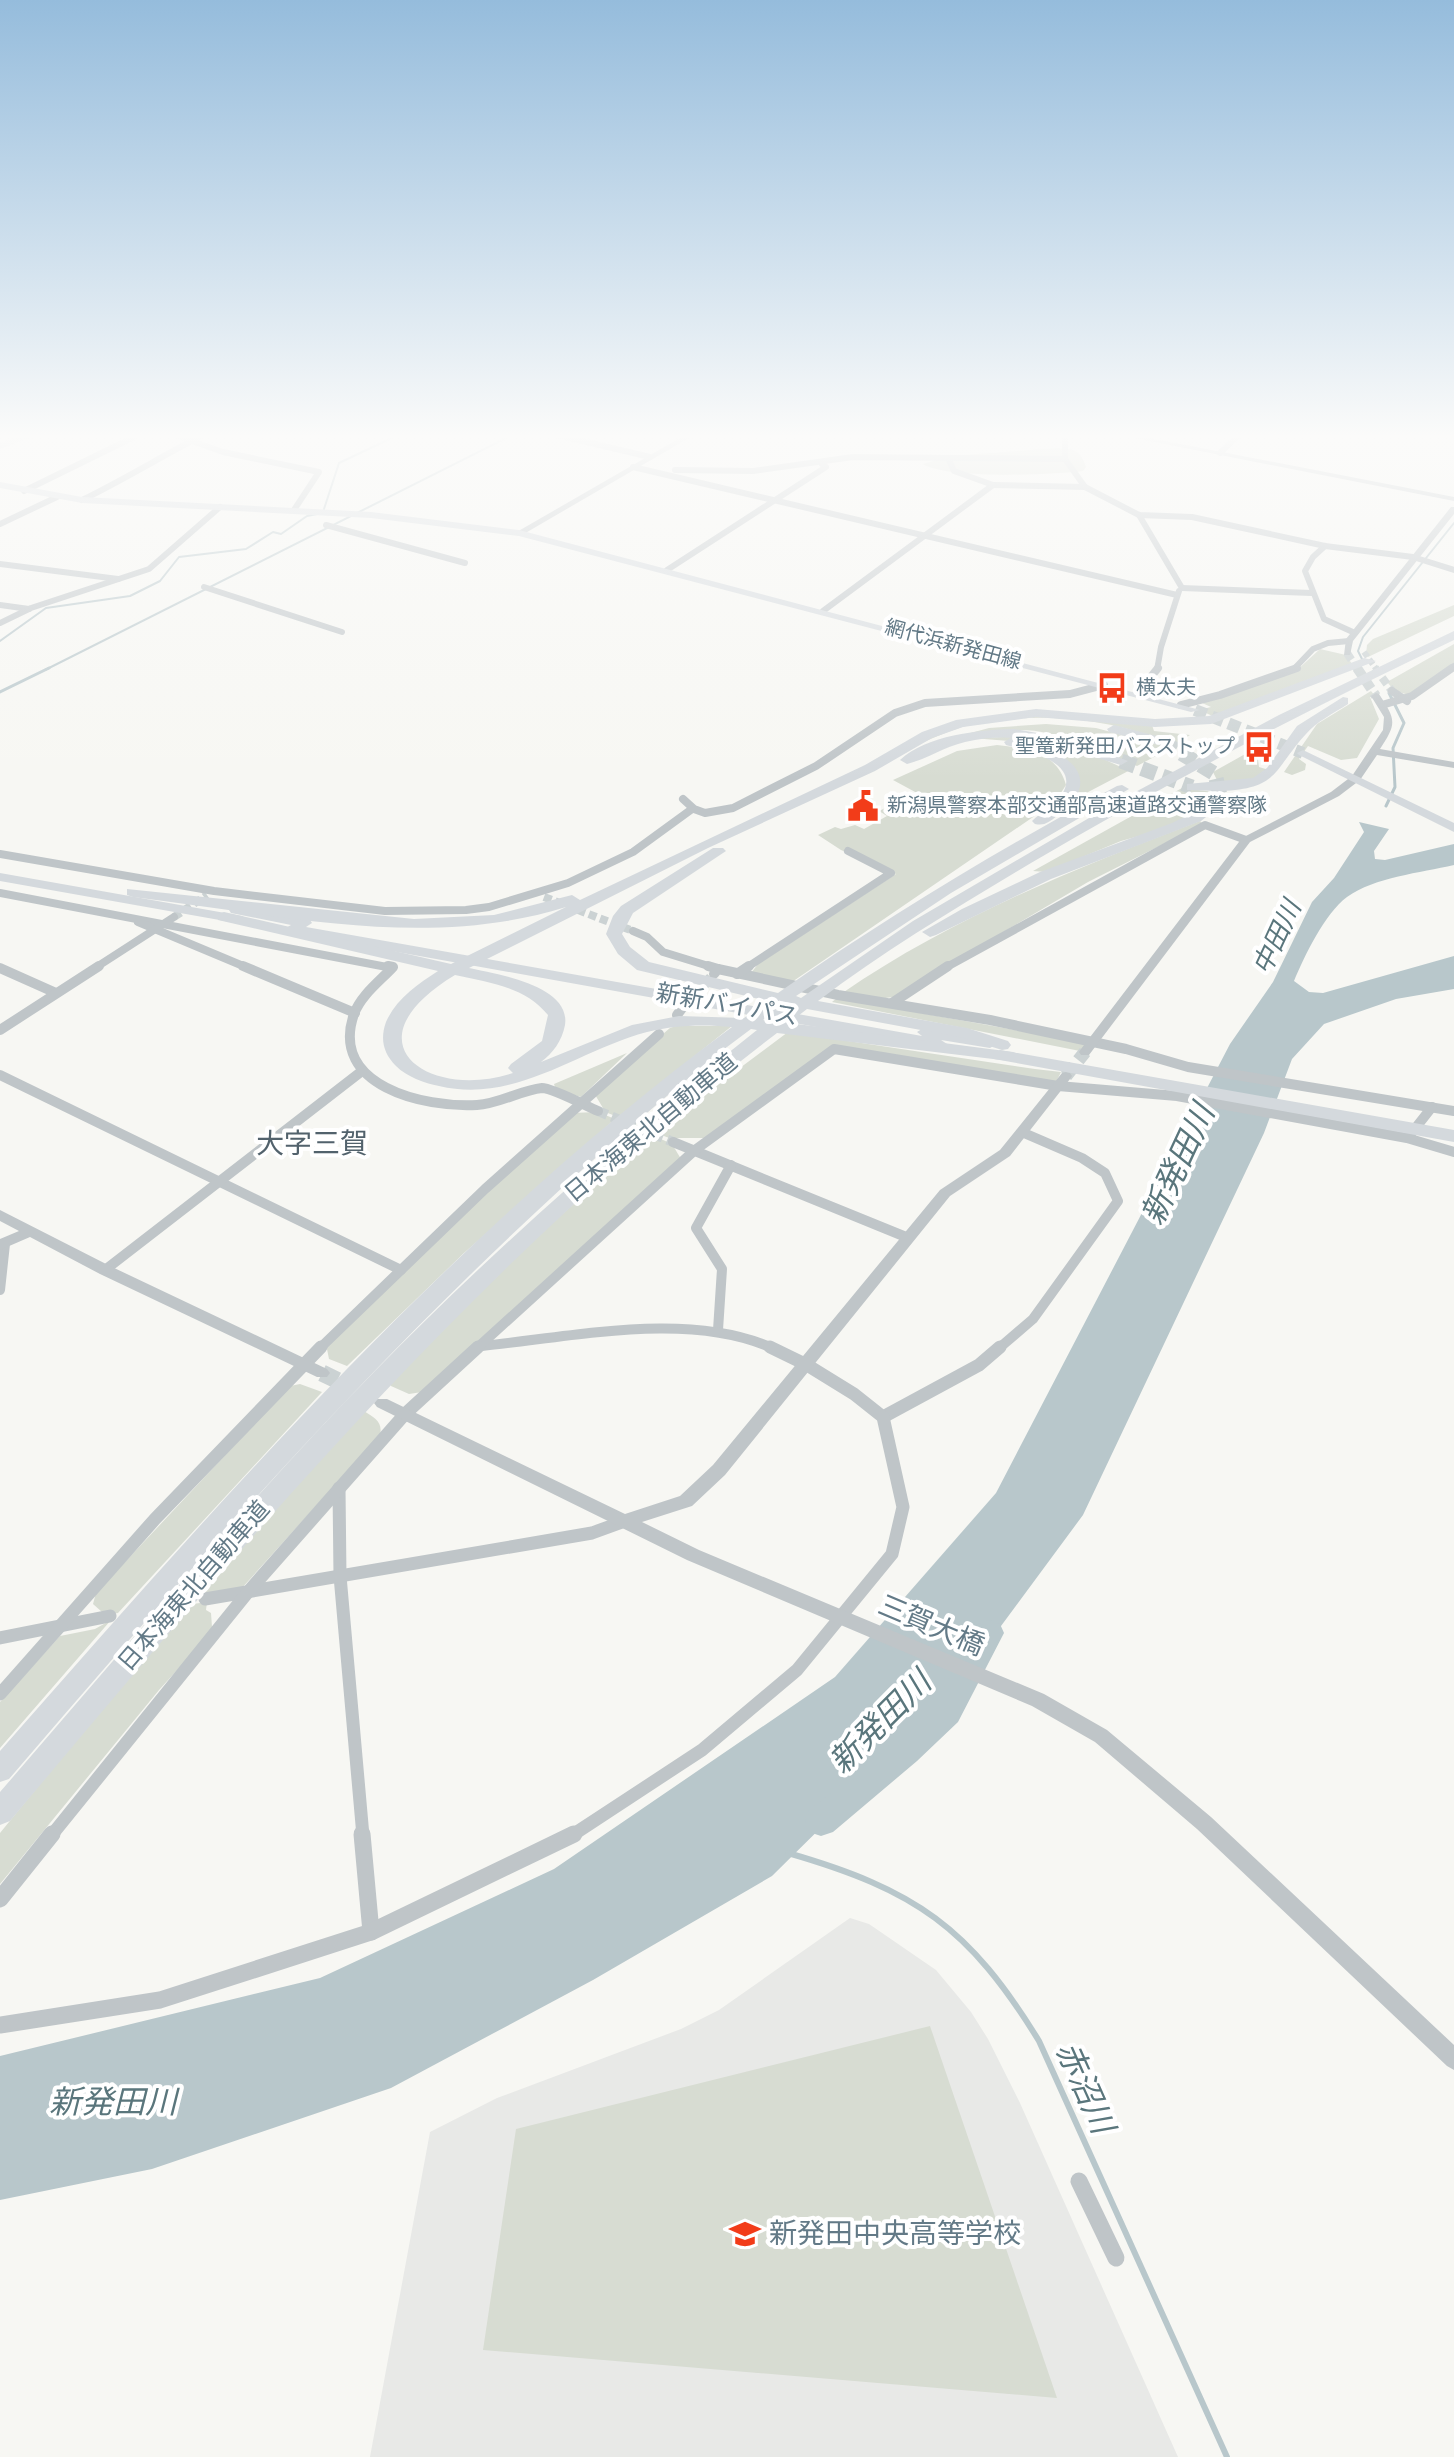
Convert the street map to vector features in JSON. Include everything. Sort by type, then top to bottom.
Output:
[{"type":"highway","name":"日本海東北自動車道","points":[[0,1812],[206,1571],[326,1437],[541,1223],[626,1146],[741,1051],[808,1001],[830,980],[846,955],[1070,816],[1369,661],[1454,622]]},
{"type":"highway","name":"日本海東北自動車道","points":[[0,1770],[193,1548],[314,1416],[528,1207],[714,1049],[1111,810],[1220,750],[1454,636]]},
{"type":"highway","points":[[1192,787],[1237,786],[1258,781],[1272,771],[1302,729],[1325,712],[1454,636]]},
{"type":"highway","points":[[875,771],[927,735],[961,723],[996,716],[1072,714],[1155,723],[1211,720],[1369,661]]},
{"type":"highway","points":[[1008,1051],[729,1021],[695,1021],[650,1026],[604,1041],[527,1074],[487,1085],[448,1084],[418,1074],[398,1058],[392,1044],[393,1024],[407,1003],[428,989],[516,943],[937,739],[1002,724],[1074,723],[1163,742]]},
{"type":"highway","points":[[875,771],[973,734],[1007,731],[1080,744],[1121,761]]},
{"type":"highway","points":[[846,955],[913,904],[1060,806],[1073,788],[1071,773],[1060,760],[1042,750],[1015,743],[966,744],[875,771]]},
{"type":"highway","points":[[830,980],[1086,858],[1181,825],[1213,808],[1220,795]]},
{"type":"highway","points":[[133,892],[335,919],[404,925],[456,924],[506,918],[557,906],[710,848]]},
{"type":"highway","points":[[710,848],[622,914],[614,934],[624,950],[643,966],[820,1007],[967,1033],[1008,1051]]},
{"type":"highway","points":[[224,917],[520,985],[542,997],[557,1014],[556,1034],[543,1051],[519,1067],[487,1076],[452,1075],[428,1069],[409,1055],[403,1042],[403,1025],[428,989]]},
{"type":"main road","name":"網代浜新発田線","points":[[586,550],[1195,710]]},
{"type":"main road","points":[[1303,753],[1454,828]]},
{"type":"main road","name":"新新バイパス","points":[[0,868],[1183,1082],[1454,1125]]},
{"type":"main road","name":"新新バイパス","points":[[0,877],[1008,1051]]},
{"type":"main road","name":"新新バイパス","points":[[1183,1082],[1454,1136]]},
{"type":"street","points":[[0,623],[30,609],[149,569],[171,550]]},
{"type":"street","points":[[416,550],[465,563]]},
{"type":"street","points":[[667,570],[698,550]]},
{"type":"street","points":[[823,611],[905,550]]},
{"type":"street","points":[[992,550],[1180,591],[1312,593]]},
{"type":"street","points":[[1138,693],[1157,672],[1180,591],[1158,550]]},
{"type":"street","points":[[1321,550],[1305,571],[1318,610],[1329,624],[1352,637]]},
{"type":"street","points":[[1354,550],[1413,557],[1454,570]]},
{"type":"street","points":[[1347,653],[1352,637],[1419,550]]},
{"type":"street","points":[[0,564],[123,579]]},
{"type":"street","points":[[204,587],[342,632]]},
{"type":"street","points":[[0,605],[30,609]]},
{"type":"street","points":[[1181,705],[1297,668],[1313,649],[1352,637]]},
{"type":"street","points":[[1379,700],[1407,701],[1454,666]]},
{"type":"street","points":[[683,799],[692,809],[708,813],[738,805],[802,775],[882,722],[921,704],[955,699],[1065,694],[1099,689],[1104,685]]},
{"type":"street","points":[[1392,691],[1407,701]]},
{"type":"street","points":[[1088,1047],[1246,840],[1335,794],[1356,778],[1388,730],[1389,717],[1379,700]]},
{"type":"street","points":[[1373,751],[1454,765]]},
{"type":"street","points":[[0,854],[210,893],[398,912],[466,910],[539,895],[568,883],[633,852],[692,809]]},
{"type":"street","points":[[892,1003],[957,960],[1205,825],[1246,840]]},
{"type":"street","points":[[737,974],[891,873],[848,851]]},
{"type":"street","points":[[0,893],[393,967],[355,1013],[350,1034],[352,1053],[362,1071],[380,1086],[409,1098],[441,1105],[479,1105],[511,1099],[543,1088],[598,1111]]},
{"type":"street","points":[[131,917],[355,1013]]},
{"type":"street","points":[[0,1030],[174,917]]},
{"type":"street","points":[[633,931],[647,937],[663,952],[716,972],[990,1020],[1088,1047],[1142,1053],[1183,1082],[1454,1152]]},
{"type":"street","points":[[0,968],[56,993]]},
{"type":"street","points":[[0,1694],[57,1627],[302,1364],[579,1103],[659,1034]]},
{"type":"street","points":[[0,1899],[248,1592],[405,1414],[695,1150],[834,1049],[1062,1081],[1183,1082],[1343,1094],[1454,1111]]},
{"type":"street","points":[[105,1270],[362,1071]]},
{"type":"street","points":[[0,1075],[401,1270]]},
{"type":"street","points":[[205,1599],[592,1533],[686,1501],[719,1470],[807,1365],[906,1237],[945,1193],[1005,1153],[1024,1133],[1062,1081]]},
{"type":"street","points":[[1407,1138],[1432,1107]]},
{"type":"street","points":[[883,1417],[979,1365],[1033,1319],[1118,1201],[1105,1173],[1082,1158],[1024,1133]]},
{"type":"street","points":[[673,1142],[906,1237]]},
{"type":"street","points":[[718,1330],[722,1269],[696,1228],[731,1165]]},
{"type":"street","points":[[0,1215],[105,1270],[322,1373]]},
{"type":"street","points":[[0,1290],[3,1244],[31,1231]]},
{"type":"street","points":[[0,2025],[160,2000],[371,1932],[565,1840],[702,1750],[797,1670],[846,1620],[892,1554],[903,1507],[883,1417],[854,1394],[807,1365],[763,1344],[718,1330],[668,1327],[482,1346]]},
{"type":"street","name":"三賀大橋","points":[[382,1403],[764,1587],[1052,1707],[1101,1736],[1144,1769],[1454,2059]]},
{"type":"street","points":[[339,1488],[340,1576],[371,1932]]},
{"type":"street","points":[[0,1638],[110,1616]]},
{"type":"street","points":[[1079,2181],[1116,2258]]},
{"type":"shaded area","points":[[1454,605],[1454,616],[1368,657],[1366,655],[1367,645],[1373,639]]},
{"type":"shaded area","points":[[1454,644],[1454,663],[1408,695],[1394,690],[1387,682]]},
{"type":"shaded area","points":[[1320,649],[1346,655],[1352,664],[1215,717],[1199,710],[1211,707],[1200,702],[1296,671]]},
{"type":"shaded area","points":[[1371,691],[1375,696],[1370,697],[1379,719],[1357,758],[1341,760],[1308,746],[1299,759],[1306,764],[1305,770],[1292,775],[1284,772],[1317,724]]},
{"type":"shaded area","points":[[1051,715],[1152,725],[1154,731],[1190,735],[1173,746],[1150,736],[1097,722],[1021,718]]},
{"type":"shaded area","points":[[983,723],[955,729],[905,750],[945,731],[971,724]]},
{"type":"shaded area","points":[[1046,724],[1096,728],[1171,748],[1137,766],[1078,742],[1033,731],[998,732],[941,741],[989,728]]},
{"type":"shaded area","points":[[1030,736],[1099,757],[1123,768],[1134,768],[1071,801],[1077,791],[1055,752],[1033,743],[972,738]]},
{"type":"shaded area","points":[[997,745],[1030,750],[1056,765],[1066,785],[1055,802],[792,982],[751,973],[758,964],[896,874],[841,850],[818,835],[835,827],[841,829],[855,825],[864,829],[887,816],[879,811],[917,793],[893,780],[957,751]]},
{"type":"shaded area","points":[[1257,752],[1259,767],[1269,770],[1256,779],[1220,786],[1213,772],[1247,753]]},
{"type":"shaded area","points":[[1182,788],[1214,792],[1206,806],[1161,830],[1121,841],[1046,872],[1033,871]]},
{"type":"shaded area","points":[[1200,821],[1203,824],[1088,882],[893,997],[878,999],[841,994],[883,966],[971,918],[1106,857]]},
{"type":"shaded area","points":[[837,998],[1082,1042],[1086,1046],[1080,1051],[832,1002]]},
{"type":"shaded area","points":[[676,1026],[732,1026],[618,1117],[600,1110],[603,1108],[594,1093]]},
{"type":"shaded area","points":[[788,1032],[1061,1072],[1056,1082],[831,1046],[709,1138],[674,1140],[654,1132]]},
{"type":"shaded area","points":[[627,1053],[581,1097],[556,1090],[554,1084]]},
{"type":"shaded area","points":[[598,1112],[615,1119],[464,1253],[347,1366],[329,1359],[326,1344],[571,1113]]},
{"type":"shaded area","points":[[652,1135],[672,1144],[681,1159],[422,1392],[409,1394],[391,1386],[526,1246]]},
{"type":"shaded area","points":[[300,1384],[322,1392],[118,1613],[102,1616],[93,1604],[96,1593],[290,1386]]},
{"type":"shaded area","points":[[364,1411],[379,1424],[380,1435],[241,1589],[195,1599]]},
{"type":"shaded area","points":[[207,1602],[206,1610],[211,1613],[212,1627],[209,1635],[159,1690],[0,1884],[0,1833],[113,1695],[193,1604]]},
{"type":"shaded area","points":[[111,1620],[0,1748],[0,1702],[60,1636],[95,1629]]},
{"type":"shaded area","name":"新発田中央高等学校","points":[[850,1918],[869,1924],[936,1970],[971,2012],[988,2039],[1020,2103],[1178,2457],[370,2457],[430,2132],[497,2098],[681,2029],[719,2010]]},
{"type":"shaded area","points":[[930,2026],[1057,2398],[483,2350],[516,2129]]},
{"type":"water","name":"新発田川","points":[[1359,822],[1389,829],[1374,851],[1375,859],[1385,860],[1454,844],[1454,865],[1384,880],[1347,897],[1323,924],[1294,981],[1309,992],[1323,993],[1454,956],[1454,989],[1396,999],[1324,1024],[1292,1059],[1264,1133],[1083,1515],[936,1714],[772,1876],[593,1980],[391,2088],[152,2169],[0,2200],[0,2056],[320,1978],[554,1869],[835,1677],[996,1493],[1230,1044],[1273,982],[1312,902],[1334,878],[1364,832]]},
{"type":"waterway","points":[[0,641],[46,608],[130,596],[160,581],[179,557],[240,550]]},
{"type":"waterway","points":[[48,668],[284,550]]},
{"type":"waterway","points":[[1362,659],[1358,651],[1363,637],[1433,550]]},
{"type":"waterway","points":[[0,692],[48,668]]},
{"type":"waterway","points":[[1386,806],[1395,787],[1393,748],[1404,723],[1389,693]]},
{"type":"waterway","name":"新発田川","points":[[821,1821],[906,1751],[947,1712],[989,1633]]},
{"type":"waterway","name":"赤沼川","points":[[788,1853],[871,1882],[935,1918],[963,1941],[1013,2002],[1039,2041],[1227,2457]]},
{"type":"tunnel","points":[[1364,652],[1377,670]]},
{"type":"tunnel","points":[[1347,653],[1358,670]]},
{"type":"tunnel","points":[[1357,668],[1376,696]]},
{"type":"tunnel","points":[[1375,668],[1392,691]]},
{"type":"tunnel","points":[[1195,710],[1303,753]]},
{"type":"tunnel","points":[[1163,742],[1215,774],[1220,795]]},
{"type":"tunnel","points":[[1121,761],[1192,787]]},
{"type":"tunnel","points":[[174,917],[207,895]]},
{"type":"tunnel","points":[[544,897],[633,931]]},
{"type":"tunnel","points":[[684,1007],[713,975]]},
{"type":"tunnel","points":[[1066,1076],[1085,1052]]},
{"type":"tunnel","points":[[598,1111],[673,1142]]},
{"type":"tunnel","points":[[322,1373],[353,1388]]},
{"type":"place","name":"横太夫","points":[[1112,688]]},
{"type":"place","name":"聖篭新発田バスストップ","points":[[1259,747]]},
{"type":"place","name":"新潟県警察本部交通部高速道路交通警察隊","points":[[863,806]]},
{"type":"place","name":"新発田中央高等学校","points":[[745,2234]]},
{"type":"district","name":"大字三賀","points":[[312,1144]]},
{"type":"water label","name":"中田川","points":[[1278,938]]}]
